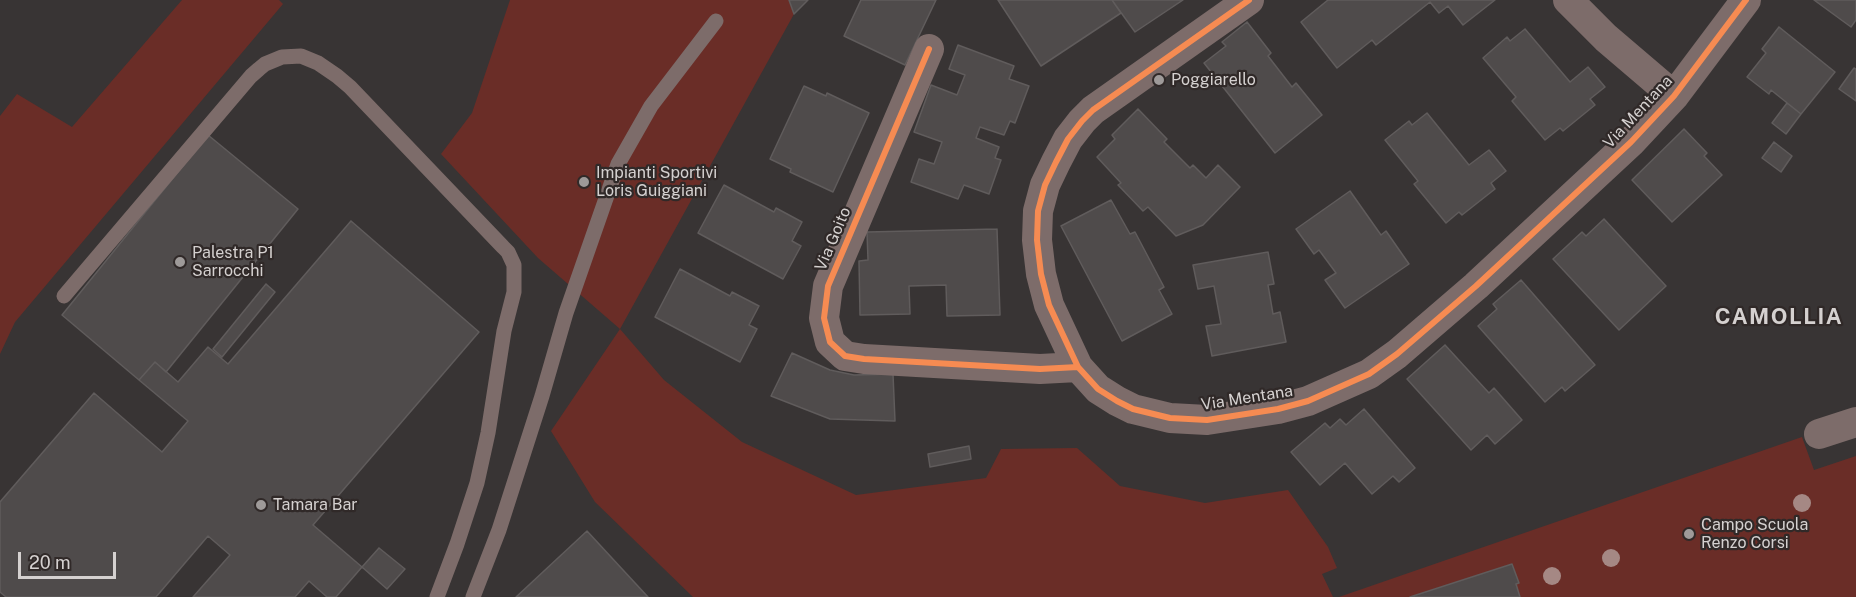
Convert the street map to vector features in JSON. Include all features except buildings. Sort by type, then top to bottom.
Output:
[{"type":"street","name":"Via Mentana","points":[[1249,0],[1093,110],[1068,139],[1045,185],[1038,211],[1037,240],[1041,274],[1049,305],[1078,368],[1098,390],[1117,401],[1133,409],[1170,418],[1207,420],[1278,409],[1308,401],[1369,374],[1397,354],[1476,286],[1631,142],[1674,96],[1746,0]]},
{"type":"street","points":[[1568,0],[1606,38],[1674,96]]},
{"type":"street","name":"Via Goito","points":[[929,48],[828,286],[824,318],[830,342],[846,356],[864,359],[1040,369],[1078,368]]},
{"type":"street","points":[[1819,434],[1856,422]]},
{"type":"lane","points":[[473,597],[499,530],[566,313],[618,164],[651,106],[716,21]]},
{"type":"lane","points":[[64,296],[259,69],[282,57],[301,56],[318,63],[337,76],[508,252],[514,265],[513,292],[502,340],[488,433],[477,483],[437,597]]},
{"type":"shaded area","points":[[182,0],[279,0],[283,4],[15,322],[0,354],[0,116],[17,94],[72,127]]},
{"type":"shaded area","name":"Impianti Sportivi Loris Guiggiani","points":[[510,0],[789,0],[794,14],[620,329],[538,258],[441,154],[472,113]]},
{"type":"shaded area","points":[[620,329],[664,380],[742,442],[856,495],[986,478],[1001,449],[1077,448],[1120,486],[1205,503],[1288,490],[1328,547],[1337,568],[1322,574],[1333,597],[693,597],[595,502],[551,431]]},
{"type":"shaded area","name":"Campo Scuola Renzo Corsi","points":[[1802,437],[1814,470],[1856,456],[1856,597],[1339,597]]},
{"type":"cycle path","points":[[1249,0],[1093,110],[1068,139],[1045,185],[1038,211],[1037,240],[1041,274],[1049,305],[1078,367],[1098,389],[1117,401],[1133,409],[1170,418],[1207,420],[1278,409],[1308,401],[1369,374],[1397,354],[1476,286],[1631,142],[1674,96],[1746,0]]},
{"type":"cycle path","points":[[929,49],[828,286],[824,318],[830,342],[845,356],[864,359],[1040,369],[1078,367]]},
{"type":"place","name":"Poggiarello","points":[[1159,80]]},
{"type":"place","name":"Impianti Sportivi Loris Guiggiani","points":[[584,182]]},
{"type":"place","name":"Palestra P1 Sarrocchi","points":[[180,262]]},
{"type":"place","name":"Tamara Bar","points":[[261,505]]},
{"type":"place","name":"Campo Scuola Renzo Corsi","points":[[1689,534]]},
{"type":"district","name":"CAMOLLIA","points":[[1779,317]]}]
